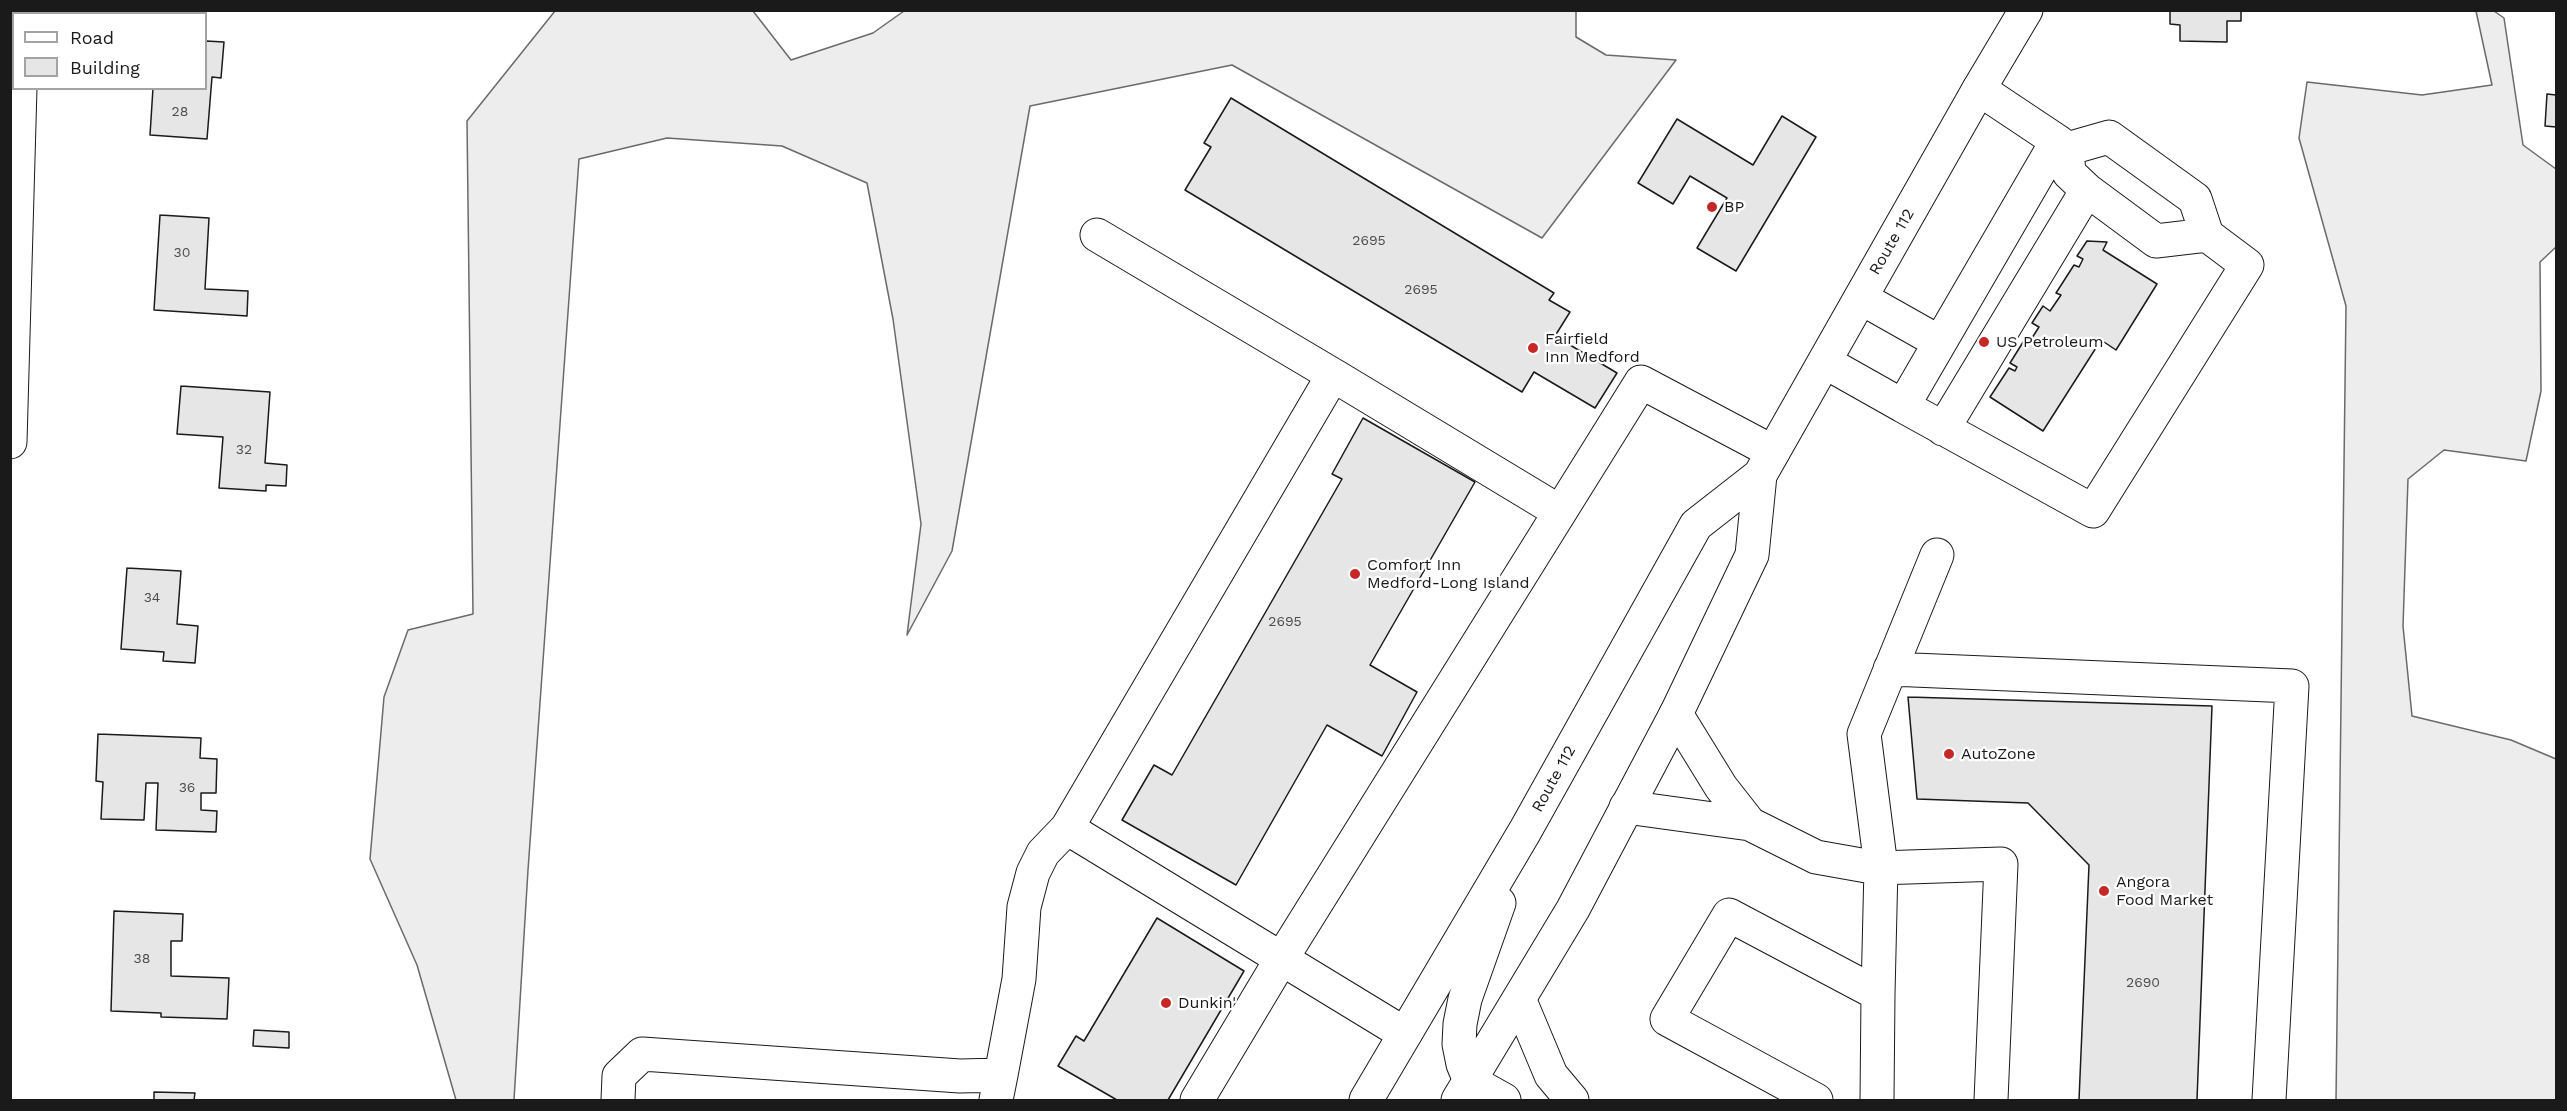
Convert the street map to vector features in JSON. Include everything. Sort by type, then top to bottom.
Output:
[{"type":"main road","name":"Route 112","points":[[1366,1101],[1525,831],[1696,525],[1767,464],[2026,10]]},
{"type":"main road","points":[[1979,89],[2062,145],[2069,173],[2156,241],[2207,236]]},
{"type":"main road","points":[[10,442],[20,90]]},
{"type":"main road","points":[[1825,362],[1943,429],[2093,511],[2247,265],[2207,236],[2194,200],[2109,137],[2062,145],[1939,342],[1903,406]]},
{"type":"main road","points":[[1943,429],[2088,190]]},
{"type":"main road","points":[[1096,235],[1560,512]]},
{"type":"main road","points":[[1861,298],[1939,342]]},
{"type":"main road","points":[[618,1101],[619,1077],[642,1054],[960,1076],[998,1088],[1019,979],[1024,907],[1042,853],[1067,828],[1333,375]]},
{"type":"main road","points":[[1197,1101],[1282,958],[1641,382],[1767,464]]},
{"type":"main road","name":"Route 112","points":[[1464,1091],[1573,909],[1676,714],[1752,555],[1767,464]]},
{"type":"main road","points":[[1876,1101],[1881,867],[1864,734],[1937,555]]},
{"type":"main road","points":[[1890,669],[2292,686],[2270,1101]]},
{"type":"main road","points":[[1676,714],[1721,787],[1750,824]]},
{"type":"main road","points":[[1626,807],[1750,824],[1816,857],[1881,867],[2001,864],[1991,1101]]},
{"type":"main road","points":[[1067,828],[1282,958],[1359,1008],[1406,1034]]},
{"type":"main road","points":[[1504,1101],[1464,1091],[1463,1064],[1459,1044],[1463,1007],[1525,831]]},
{"type":"main road","points":[[1816,1101],[1667,1019],[1729,915],[1878,994]]},
{"type":"main road","points":[[1520,1000],[1551,1075],[1572,1101]]},
{"type":"shaded area","points":[[1576,10],[1576,37],[1606,55],[1676,60],[1542,238],[1232,65],[1030,106],[952,551],[907,635],[921,524],[893,319],[867,183],[782,146],[667,138],[579,159],[528,870],[514,1100],[456,1100],[417,965],[370,859],[384,697],[408,630],[473,614],[467,121],[555,11],[753,11],[791,60],[873,33],[904,11]]},
{"type":"shaded area","points":[[2476,11],[2494,11],[2504,18],[2523,145],[2556,169],[2556,247],[2540,262],[2541,391],[2526,461],[2444,450],[2408,479],[2403,626],[2412,716],[2511,740],[2556,759],[2556,1100],[2336,1100],[2346,306],[2299,138],[2307,82],[2422,95],[2492,85]]},
{"type":"building","points":[[2170,10],[2241,10],[2241,21],[2227,21],[2227,42],[2180,41],[2180,25],[2170,24]]},
{"type":"building","points":[[207,41],[224,42],[221,78],[212,77],[207,139],[150,135],[153,90],[207,90]]},
{"type":"building","points":[[2547,94],[2556,95],[2556,127],[2545,126]]},
{"type":"building","points":[[1231,98],[1554,293],[1549,300],[1570,312],[1555,336],[1617,373],[1595,408],[1534,372],[1522,392],[1185,190],[1211,147],[1204,143]]},
{"type":"building","points":[[1782,116],[1816,137],[1736,271],[1697,248],[1727,198],[1690,176],[1673,204],[1638,183],[1677,119],[1753,165]]},
{"type":"building","points":[[160,215],[209,218],[205,289],[248,291],[247,316],[154,310]]},
{"type":"building","points":[[2087,241],[2107,242],[2103,250],[2157,284],[2116,350],[2101,340],[2043,431],[1990,397],[2009,368],[2015,371],[2017,367],[2010,363],[2025,339],[2030,341],[2039,327],[2032,323],[2043,306],[2050,311],[2061,295],[2056,293],[2074,265],[2079,267],[2083,259],[2077,256]]},
{"type":"building","points":[[181,386],[270,392],[265,463],[287,465],[286,486],[266,485],[266,491],[219,488],[223,437],[177,434]]},
{"type":"building","name":"Comfort Inn Medford-Long Island","points":[[1363,418],[1475,482],[1370,665],[1417,692],[1382,756],[1327,725],[1236,885],[1122,820],[1154,765],[1172,775],[1342,479],[1332,474]]},
{"type":"building","points":[[127,568],[181,571],[177,624],[198,626],[195,663],[163,661],[164,652],[121,649]]},
{"type":"building","points":[[1908,697],[2212,706],[2197,1100],[2079,1100],[2089,865],[2028,803],[1917,799]]},
{"type":"building","points":[[98,734],[201,738],[200,758],[217,759],[216,793],[201,793],[201,810],[217,811],[216,832],[156,830],[158,783],[146,783],[144,820],[101,819],[103,782],[96,781]]},
{"type":"building","points":[[114,911],[183,914],[182,941],[171,941],[171,976],[229,978],[227,1019],[161,1017],[161,1013],[111,1011]]},
{"type":"building","name":"Dunkin'","points":[[1157,918],[1244,971],[1168,1100],[1117,1100],[1058,1066],[1076,1036],[1084,1041]]},
{"type":"building","points":[[254,1030],[289,1032],[289,1048],[253,1046]]},
{"type":"building","points":[[154,1092],[195,1093],[194,1100],[154,1100]]},
{"type":"place","name":"BP","points":[[1712,207]]},
{"type":"place","name":"US Petroleum","points":[[1984,342]]},
{"type":"place","name":"Fairfield Inn Medford","points":[[1533,348]]},
{"type":"place","name":"Comfort Inn Medford-Long Island","points":[[1355,574]]},
{"type":"place","name":"AutoZone","points":[[1949,754]]},
{"type":"place","name":"Angora Food Market","points":[[2104,891]]},
{"type":"place","name":"Dunkin'","points":[[1166,1003]]}]
